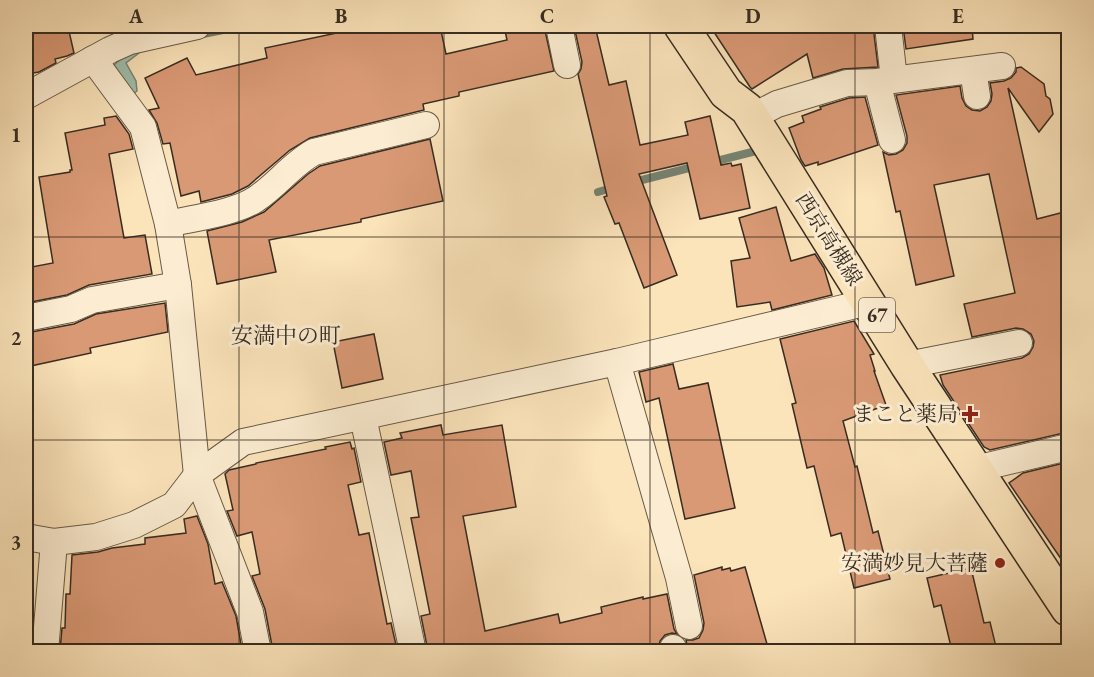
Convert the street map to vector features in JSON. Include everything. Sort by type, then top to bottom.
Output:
[{"type":"main road","name":"西京高槻線","points":[[681,26],[726,93],[747,109],[908,365],[1068,609]]},
{"type":"street","points":[[26,96],[129,41],[159,30],[197,26]]},
{"type":"street","points":[[559,26],[567,65]]},
{"type":"street","points":[[888,26],[886,81],[892,140]]},
{"type":"street","points":[[93,59],[143,127],[168,224],[178,285],[197,475],[250,612],[258,651]]},
{"type":"street","points":[[752,117],[777,104],[847,83],[886,81],[1002,66]]},
{"type":"street","points":[[973,70],[977,96]]},
{"type":"street","points":[[168,224],[248,204],[259,198],[299,162],[314,152],[426,125]]},
{"type":"street","points":[[26,318],[70,309],[92,300],[178,285]]},
{"type":"street","points":[[26,537],[54,542],[96,537],[134,525],[174,506],[197,475],[243,442],[617,362],[860,304]]},
{"type":"street","points":[[908,365],[1019,344]]},
{"type":"street","points":[[617,362],[679,578],[689,626]]},
{"type":"street","points":[[363,417],[413,651]]},
{"type":"street","points":[[975,469],[1068,447]]},
{"type":"street","points":[[45,651],[54,542]]},
{"type":"shaded area","points":[[143,50],[126,63],[136,81],[137,91],[133,94],[114,65],[126,54]]},
{"type":"building","points":[[370,26],[440,26],[446,54],[507,40],[504,26],[544,26],[554,71],[459,92],[459,96],[423,104],[424,110],[310,138],[290,150],[248,186],[232,194],[201,202],[199,191],[181,196],[170,143],[163,144],[157,123],[149,110],[159,108],[145,78],[187,58],[196,75],[267,58],[265,48]]},
{"type":"building","points":[[574,26],[595,26],[609,85],[626,81],[640,145],[688,135],[685,122],[710,116],[721,165],[741,164],[750,208],[700,219],[687,163],[639,174],[677,275],[644,288],[619,223],[615,224],[604,197],[607,196],[578,74],[582,62]]},
{"type":"building","points":[[710,26],[873,26],[878,67],[843,69],[813,78],[807,54],[752,89]]},
{"type":"building","points":[[903,26],[972,26],[973,39],[906,49]]},
{"type":"building","points":[[68,27],[74,53],[55,59],[56,63],[33,73],[26,35]]},
{"type":"building","points":[[1021,67],[1044,84],[1053,114],[1039,132],[1008,88],[1037,219],[1068,211],[1068,432],[990,450],[984,447],[943,385],[940,375],[1022,358],[1029,354],[1033,347],[1034,341],[1031,334],[1023,329],[1016,328],[972,337],[964,304],[1015,293],[989,174],[934,185],[954,276],[916,285],[900,211],[896,212],[883,152],[889,155],[896,154],[903,150],[907,143],[896,95],[960,86],[966,106],[980,111],[991,101],[990,83],[1011,78],[1016,68]]},
{"type":"building","points":[[865,97],[878,145],[818,165],[818,162],[805,166],[789,128],[804,122],[802,116],[821,109],[820,107],[849,98]]},
{"type":"building","points":[[116,116],[129,134],[133,149],[109,154],[124,238],[145,235],[152,274],[89,285],[67,295],[26,303],[26,268],[53,263],[39,177],[72,170],[65,133],[105,125],[104,118]]},
{"type":"building","points":[[430,139],[443,201],[361,219],[361,222],[269,240],[276,272],[217,284],[207,231],[242,222],[264,212],[320,166]]},
{"type":"building","points":[[776,207],[791,261],[815,254],[824,268],[832,295],[772,310],[770,302],[737,307],[731,261],[750,258],[739,218]]},
{"type":"building","points":[[165,303],[168,332],[90,348],[91,353],[26,367],[26,333],[74,324],[96,314]]},
{"type":"building","points":[[854,321],[874,354],[870,355],[886,405],[843,421],[855,467],[857,466],[873,533],[878,531],[890,579],[854,588],[841,533],[831,536],[814,466],[807,468],[792,404],[796,403],[780,339]]},
{"type":"building","points":[[374,334],[383,379],[342,388],[333,342]]},
{"type":"building","points":[[673,364],[679,389],[708,383],[735,508],[685,519],[659,398],[646,402],[639,372]]},
{"type":"building","points":[[441,425],[443,435],[502,425],[516,507],[463,516],[485,631],[558,614],[560,623],[602,613],[601,607],[667,594],[677,634],[665,635],[660,641],[658,651],[428,651],[421,616],[430,614],[411,518],[419,517],[411,471],[391,475],[384,442],[402,438],[400,433]]},
{"type":"building","points":[[350,442],[352,449],[354,448],[361,482],[348,485],[359,535],[369,533],[387,624],[391,623],[396,645],[369,651],[273,651],[265,609],[252,576],[260,574],[252,532],[237,536],[227,511],[233,510],[225,474],[229,470],[256,463]]},
{"type":"building","points":[[1068,462],[1068,569],[1009,483],[1023,473]]},
{"type":"building","points":[[197,516],[208,544],[215,584],[222,582],[236,616],[242,650],[60,651],[62,628],[65,628],[66,594],[70,594],[72,555],[145,544],[145,538],[186,533],[184,519]]},
{"type":"building","points":[[722,567],[722,570],[730,568],[731,571],[745,567],[769,651],[688,651],[686,640],[699,638],[704,623],[694,575]]},
{"type":"building","points":[[971,568],[984,623],[990,622],[997,651],[952,651],[941,605],[934,607],[927,578]]},
{"type":"building","points":[[26,625],[32,626],[30,651],[26,651]]},
{"type":"waterway","points":[[198,35],[243,26]]},
{"type":"waterway","points":[[630,183],[756,151]]},
{"type":"waterway","points":[[598,192],[615,187]]},
{"type":"place","name":"まこと薬局","points":[[970,414]]},
{"type":"place","name":"安満妙見大菩薩","points":[[1000,563]]},
{"type":"district","name":"安満中の町","points":[[286,335]]}]
